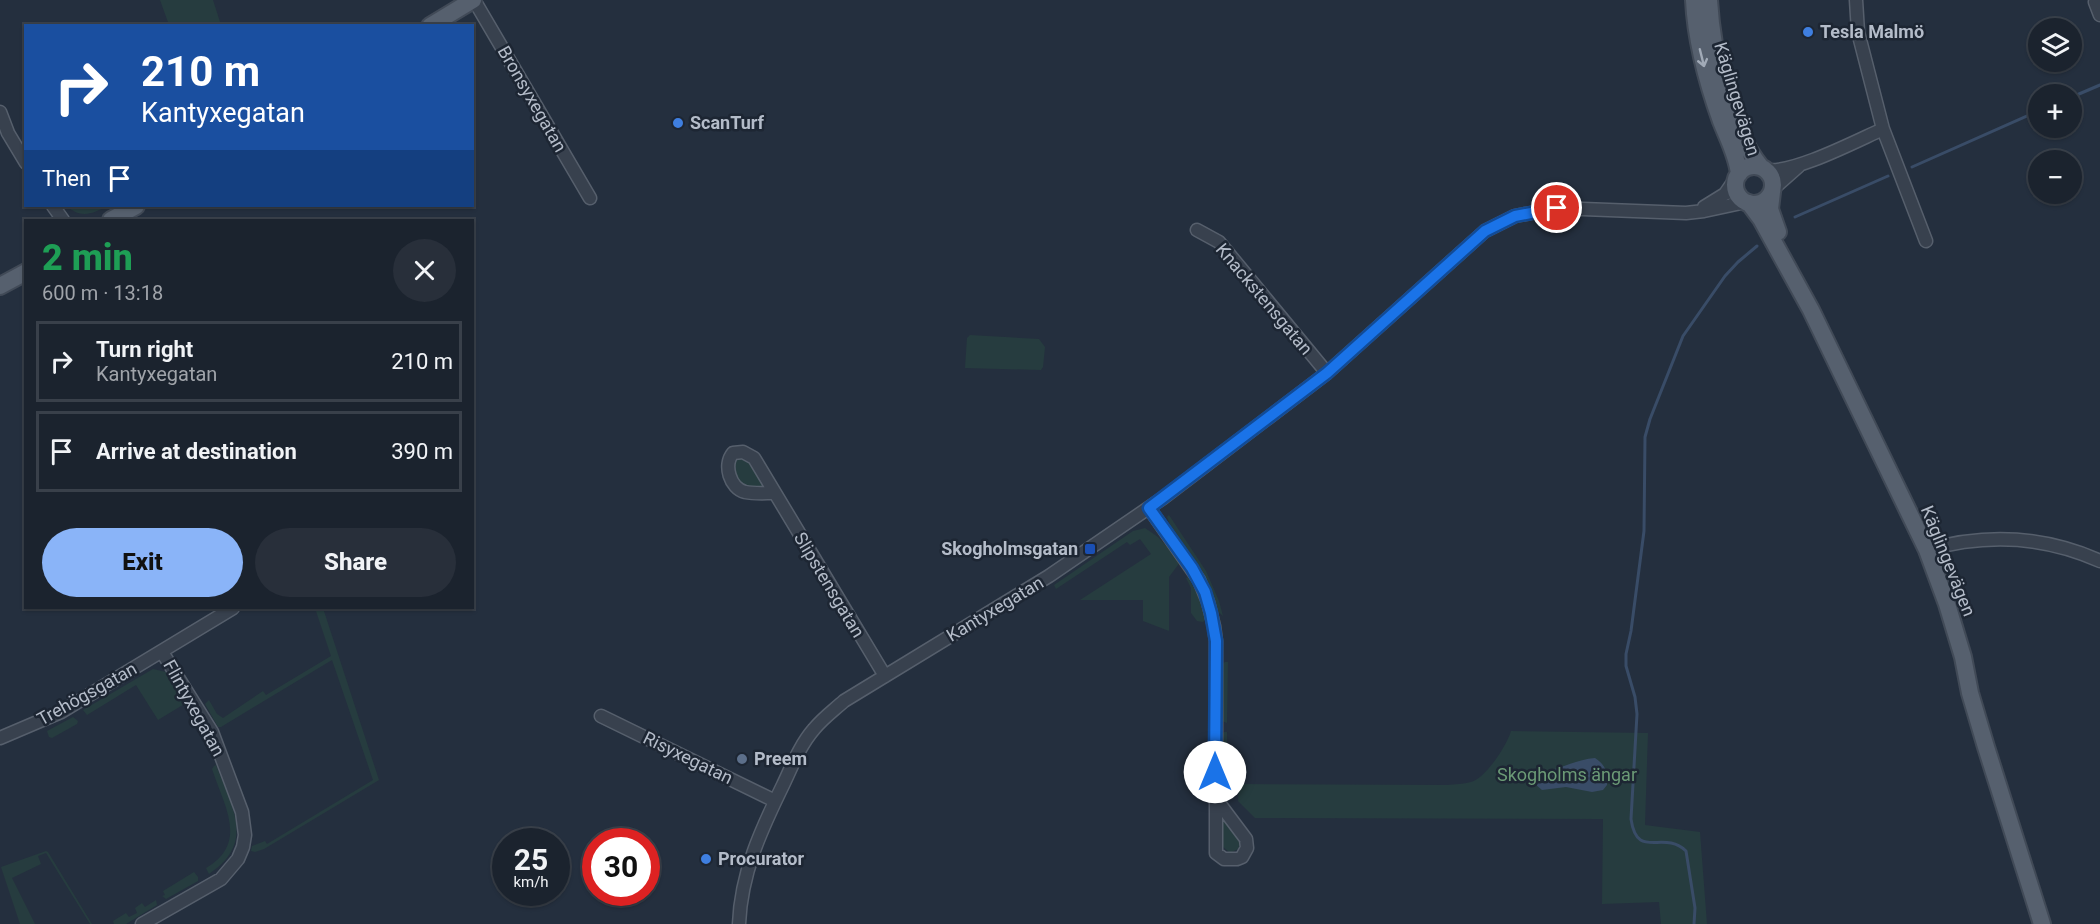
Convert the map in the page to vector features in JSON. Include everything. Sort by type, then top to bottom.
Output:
[{"type":"main road","points":[[433,24],[473,0]]},
{"type":"main road","name":"Käglingevägen","points":[[1694,0],[1701,55],[1721,121],[1737,160],[1738,176]]},
{"type":"main road","name":"Käglingevägen","points":[[1709,0],[1712,32],[1722,78],[1744,142],[1763,169]]},
{"type":"main road","points":[[1751,166],[1763,169],[1772,179],[1772,191],[1764,201],[1748,203],[1738,195],[1736,189],[1738,176],[1751,166]]},
{"type":"main road","name":"Käglingevägen","points":[[1772,191],[1771,216],[1811,310],[1926,550],[1947,604],[1986,747],[2042,924]]},
{"type":"main road","name":"Käglingevägen","points":[[1748,203],[1761,219],[1811,310]]},
{"type":"main road","points":[[113,219],[134,207]]},
{"type":"main road","points":[[0,286],[24,273]]},
{"type":"main road","name":"Käglingevägen","points":[[2016,840],[2051,924]]},
{"type":"street","name":"Bronsyxegatan","points":[[473,0],[590,198]]},
{"type":"street","points":[[1856,0],[1858,32],[1883,129],[1926,241]]},
{"type":"street","points":[[2096,2],[2100,15]]},
{"type":"street","points":[[0,112],[8,133],[24,160]]},
{"type":"street","points":[[1763,169],[1773,171],[1800,164],[1883,129]]},
{"type":"street","points":[[1772,191],[1800,164]]},
{"type":"street","name":"Kantyxegatan","points":[[1686,213],[1717,201],[1738,176]]},
{"type":"street","name":"Kantyxegatan","points":[[739,924],[743,889],[756,841],[798,754],[814,729],[844,701],[1049,576],[1149,508],[1327,373],[1485,231],[1507,219],[1534,211],[1557,208],[1686,213],[1748,203]]},
{"type":"street","name":"Knackstensgatan","points":[[1197,230],[1220,242],[1327,373]]},
{"type":"street","name":"Slipstensgatan","points":[[774,493],[885,676]]},
{"type":"street","points":[[1149,508],[1199,580],[1214,626],[1216,641],[1216,799],[1216,853],[1224,859],[1237,859],[1246,853],[1246,838],[1216,799]]},
{"type":"street","points":[[1926,550],[1974,540],[2014,539],[2058,545],[2100,561]]},
{"type":"street","name":"Trehögsgatan","points":[[0,738],[61,711],[231,609]]},
{"type":"street","name":"Flintyxegatan","points":[[142,924],[221,879],[238,859],[245,835],[242,812],[212,732],[162,652]]},
{"type":"street","name":"Risyxegatan","points":[[601,716],[775,801]]},
{"type":"green space","points":[[160,0],[213,0],[221,24],[169,24]]},
{"type":"green space","points":[[68,207],[105,207],[87,214]]},
{"type":"green space","points":[[970,335],[1039,339],[1045,347],[1043,367],[1041,370],[965,368],[967,338]]},
{"type":"green space","points":[[742,458],[750,463],[765,487],[749,488],[739,481],[735,474],[733,461]]},
{"type":"green space","points":[[1169,515],[1206,571],[1223,616],[1214,605],[1202,574],[1171,526],[1167,517]]},
{"type":"green space","points":[[1145,528],[1158,537],[1179,560],[1169,577],[1169,631],[1143,621],[1143,600],[1080,600],[1151,554],[1140,539],[1130,545],[1127,542],[1056,589],[1054,585],[1133,531]]},
{"type":"green space","points":[[1188,577],[1203,608],[1206,619],[1203,622],[1197,621],[1191,613],[1191,588],[1186,578]]},
{"type":"green space","points":[[315,609],[323,609],[379,780],[264,849],[251,851],[252,846],[265,841],[267,844],[373,780],[332,660],[221,727],[218,727],[205,704],[209,700],[217,714],[223,718],[263,691],[266,695],[331,656]]},
{"type":"green space","points":[[1228,662],[1227,723],[1222,721],[1222,664]]},
{"type":"green space","points":[[153,669],[166,672],[186,703],[158,720],[136,685],[87,715],[83,710]]},
{"type":"green space","points":[[73,717],[78,721],[77,724],[52,738],[49,737],[47,731]]},
{"type":"green space","name":"Skogholms ängar","points":[[1511,731],[1648,733],[1645,825],[1700,832],[1707,924],[1661,924],[1659,902],[1602,904],[1603,819],[1255,818],[1238,801],[1239,784],[1447,785],[1471,782],[1483,774],[1495,760]]},
{"type":"green space","points":[[1227,732],[1228,794],[1224,797],[1222,735]]},
{"type":"green space","points":[[216,765],[233,810],[236,837],[232,850],[223,862],[209,874],[206,868],[219,858],[227,847],[230,835],[227,810],[212,769]]},
{"type":"green space","points":[[1222,817],[1241,842],[1238,849],[1230,853],[1222,846]]},
{"type":"green space","points":[[46,851],[92,924],[46,853],[38,856],[41,864],[12,878],[35,924],[20,924],[1,867]]},
{"type":"green space","points":[[194,872],[198,881],[166,899],[162,896],[165,895],[163,891]]},
{"type":"green space","points":[[156,900],[157,905],[126,924],[114,924],[113,921],[126,913],[129,917],[137,913],[135,908],[142,903],[145,907]]},
{"type":"water","points":[[1595,758],[1602,763],[1607,773],[1607,785],[1603,790],[1592,792],[1566,787],[1542,790],[1528,778],[1527,773],[1544,772]]},
{"type":"waterway","points":[[2082,93],[2100,85]]},
{"type":"waterway","points":[[1912,167],[2028,115]]},
{"type":"waterway","points":[[1795,217],[1888,176]]},
{"type":"waterway","points":[[1694,924],[1695,908],[1686,851],[1677,845],[1645,842],[1639,839],[1634,832],[1631,819],[1637,714],[1635,697],[1626,666],[1626,654],[1644,531],[1645,437],[1683,336],[1725,276],[1757,246]]},
{"type":"place","name":"Tesla Malmö","points":[[1808,32]]},
{"type":"place","name":"ScanTurf","points":[[678,123]]},
{"type":"place","name":"Skogholmsgatan","points":[[1090,549]]},
{"type":"place","name":"Preem","points":[[742,759]]},
{"type":"place","name":"Procurator","points":[[706,859]]},
{"type":"route","points":[[1215,772],[1216,641],[1211,613],[1205,592],[1192,568],[1149,508],[1327,373],[1485,231],[1515,216],[1557,208]]}]
